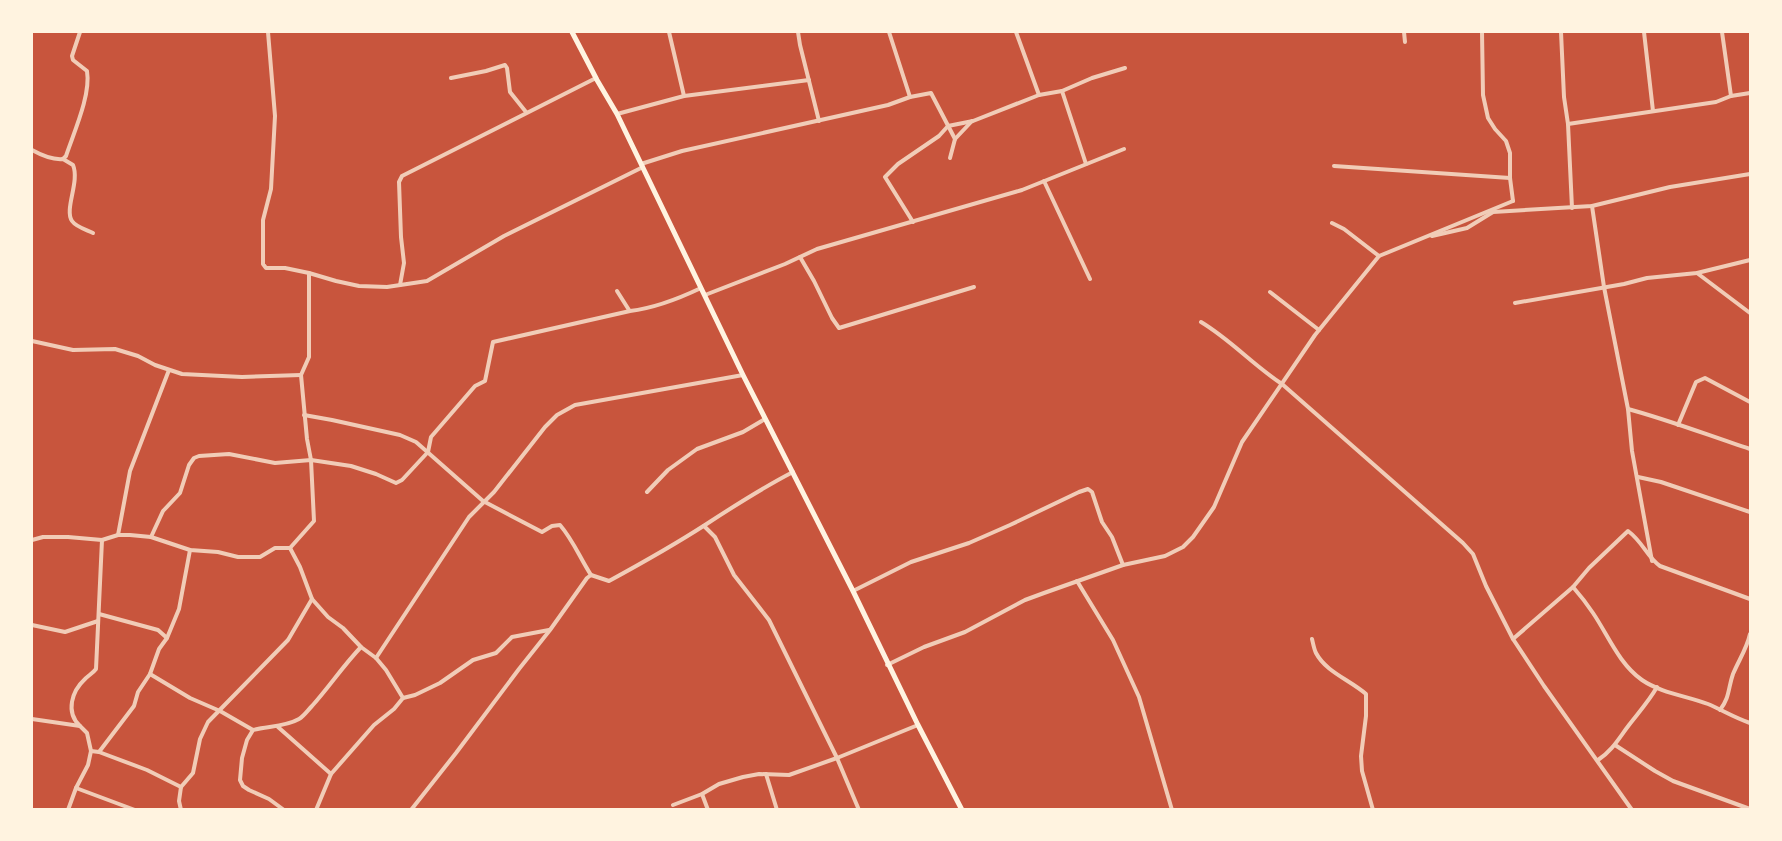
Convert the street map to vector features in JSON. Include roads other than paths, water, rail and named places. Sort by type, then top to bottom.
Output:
[{"type":"main road","points":[[572,32],[617,114],[743,375],[962,810]]},
{"type":"street","points":[[63,159],[84,101],[87,81],[87,71],[73,60],[72,56],[80,32]]},
{"type":"street","points":[[268,32],[275,116],[271,189],[264,220],[263,264],[266,268],[285,268],[359,286],[376,287],[427,281],[504,236],[642,166],[682,151],[888,105],[931,93],[955,140]]},
{"type":"street","points":[[669,32],[684,96]]},
{"type":"street","points":[[798,32],[819,121]]},
{"type":"street","points":[[889,32],[910,97]]},
{"type":"street","points":[[1016,32],[1039,96]]},
{"type":"street","points":[[1404,32],[1405,42]]},
{"type":"street","points":[[1482,32],[1483,94],[1488,118],[1506,141],[1510,153],[1513,201]]},
{"type":"street","points":[[1561,32],[1572,208]]},
{"type":"street","points":[[1644,32],[1653,111]]},
{"type":"street","points":[[1722,32],[1731,96]]},
{"type":"street","points":[[451,78],[505,65],[510,92],[526,112]]},
{"type":"street","points":[[913,222],[885,177],[898,164],[939,136],[948,126],[973,121],[1039,96],[1062,91],[1092,78],[1125,68]]},
{"type":"street","points":[[400,285],[404,263],[399,182],[402,177],[596,78]]},
{"type":"street","points":[[617,114],[684,96],[809,80]]},
{"type":"street","points":[[1062,91],[1086,164]]},
{"type":"street","points":[[1568,124],[1716,102],[1731,96],[1750,93]]},
{"type":"street","points":[[950,158],[955,140],[973,121]]},
{"type":"street","points":[[705,296],[817,249],[1022,190],[1124,149]]},
{"type":"street","points":[[32,150],[41,155],[63,159],[75,168],[76,179],[71,219],[93,233]]},
{"type":"street","points":[[1334,166],[1510,178]]},
{"type":"street","points":[[1513,201],[1422,239],[1467,228],[1493,212],[1592,206],[1670,187],[1750,174]]},
{"type":"street","points":[[1044,181],[1090,279]]},
{"type":"street","points":[[887,664],[924,646],[965,632],[1025,600],[1123,565],[1165,556],[1183,547],[1214,507],[1242,442],[1319,330],[1379,256],[1513,201]]},
{"type":"street","points":[[1592,206],[1652,561]]},
{"type":"street","points":[[1332,223],[1344,229],[1379,256]]},
{"type":"street","points":[[800,257],[831,318],[839,328],[974,287]]},
{"type":"street","points":[[1515,303],[1647,278],[1697,273],[1750,260]]},
{"type":"street","points":[[32,540],[43,537],[68,537],[102,540],[118,535],[151,537],[190,550],[218,552],[238,557],[260,557],[275,548],[290,548],[314,521],[311,460],[301,375],[309,357],[309,273]]},
{"type":"street","points":[[1697,273],[1750,314]]},
{"type":"street","points":[[151,537],[163,511],[180,493],[189,465],[194,458],[229,454],[275,463],[311,460],[351,466],[396,483],[402,480],[428,452],[431,437],[475,386],[485,381],[493,342],[644,309],[675,300],[701,288]]},
{"type":"street","points":[[617,291],[630,311]]},
{"type":"street","points":[[1270,292],[1319,330]]},
{"type":"street","points":[[1201,322],[1241,350],[1265,373],[1282,384],[1473,554],[1486,586],[1513,639],[1632,810]]},
{"type":"street","points":[[32,341],[73,350],[115,349],[182,375],[242,377],[301,375]]},
{"type":"street","points":[[118,535],[130,471],[169,370]]},
{"type":"street","points":[[376,658],[469,518],[494,492],[544,427],[557,415],[575,405],[743,375]]},
{"type":"street","points":[[1678,425],[1696,382],[1701,379],[1705,378],[1750,402]]},
{"type":"street","points":[[1628,409],[1656,416],[1750,449]]},
{"type":"street","points":[[304,415],[400,435],[416,442],[483,501],[542,532],[552,526],[560,525],[570,537],[591,575],[609,581],[704,526],[758,490],[793,472]]},
{"type":"street","points":[[647,492],[668,470],[697,449],[743,432],[765,419]]},
{"type":"street","points":[[1638,477],[1661,482],[1750,512]]},
{"type":"street","points":[[853,591],[911,562],[969,543],[1088,489],[1092,492],[1101,522],[1112,537],[1123,565]]},
{"type":"street","points":[[704,526],[716,537],[734,575],[769,620],[837,758],[859,810]]},
{"type":"street","points":[[1513,639],[1573,587],[1589,568],[1628,531],[1637,538],[1652,561],[1660,566],[1750,600]]},
{"type":"street","points":[[68,810],[92,751],[87,733],[74,720],[70,712],[75,691],[96,669],[102,540]]},
{"type":"street","points":[[290,548],[312,599],[328,617],[376,658],[403,698]]},
{"type":"street","points":[[99,752],[134,706],[138,692],[150,674],[159,649],[167,638],[179,609],[190,550]]},
{"type":"street","points":[[411,810],[591,575]]},
{"type":"street","points":[[1077,581],[1113,640],[1139,697],[1172,810]]},
{"type":"street","points":[[1573,587],[1594,614],[1625,663],[1641,679],[1750,723]]},
{"type":"street","points":[[180,810],[181,787],[193,773],[200,739],[208,722],[288,640],[312,599]]},
{"type":"street","points":[[99,614],[158,630],[167,638]]},
{"type":"street","points":[[32,625],[65,632],[98,621]]},
{"type":"street","points":[[316,810],[331,774],[374,725],[394,710],[403,698],[440,683],[473,660],[496,653],[512,638],[550,630]]},
{"type":"street","points":[[1720,710],[1727,701],[1732,678],[1750,634]]},
{"type":"street","points":[[1312,639],[1317,655],[1331,670],[1366,694],[1362,771],[1373,810]]},
{"type":"street","points":[[150,674],[190,698],[220,711],[253,730],[278,727],[300,719],[361,647]]},
{"type":"street","points":[[1598,760],[1608,754],[1648,704],[1657,687]]},
{"type":"street","points":[[32,718],[80,726]]},
{"type":"street","points":[[673,805],[702,794],[719,784],[743,777],[766,774],[789,775],[918,725]]},
{"type":"street","points":[[278,727],[331,774]]},
{"type":"street","points":[[253,730],[247,740],[242,758],[240,780],[243,786],[269,799],[284,810]]},
{"type":"street","points":[[1615,745],[1673,781],[1750,809]]},
{"type":"street","points":[[92,751],[147,770],[181,787]]},
{"type":"street","points":[[766,774],[777,810]]},
{"type":"street","points":[[76,788],[135,810]]},
{"type":"street","points":[[702,794],[708,810]]}]
